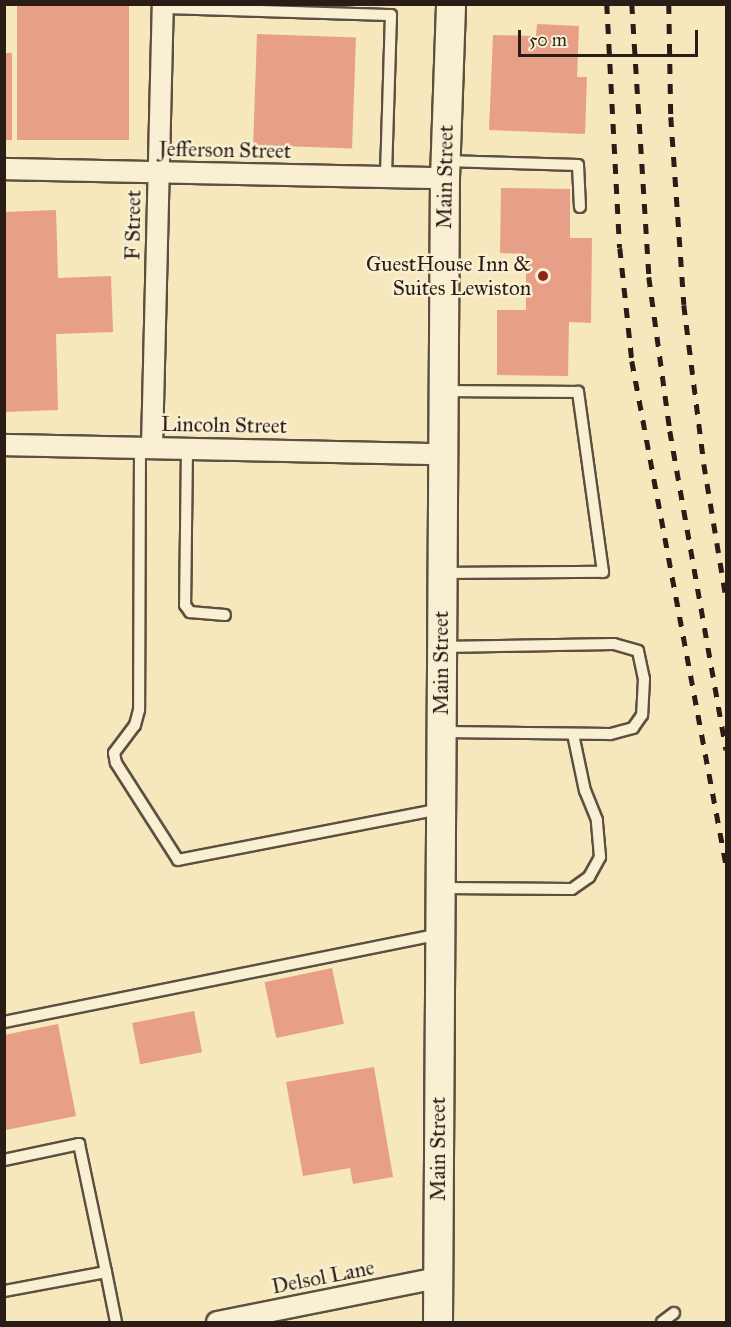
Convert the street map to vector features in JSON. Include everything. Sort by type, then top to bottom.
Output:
[{"type":"main road","name":"Main Street","points":[[438,1323],[442,454],[445,169],[451,4]]},
{"type":"street","name":"F Street","points":[[146,447],[159,173],[163,6]]},
{"type":"street","name":"Jefferson Street","points":[[4,169],[387,176],[445,169]]},
{"type":"street","name":"Lincoln Street","points":[[4,445],[442,454]]},
{"type":"street","name":"Delsol Lane","points":[[217,1323],[289,1314],[438,1278]]},
{"type":"lane","points":[[163,6],[391,15],[387,176]]},
{"type":"lane","points":[[445,169],[578,165],[580,207]]},
{"type":"lane","points":[[442,573],[603,572],[578,392],[443,390]]},
{"type":"lane","points":[[146,447],[139,710],[135,725],[114,753],[116,764],[178,860],[440,809]]},
{"type":"lane","points":[[187,448],[185,605],[190,612],[225,615]]},
{"type":"lane","points":[[441,647],[614,644],[638,651],[644,679],[642,715],[633,728],[610,734],[441,732]]},
{"type":"lane","points":[[440,888],[572,889],[589,877],[600,857],[597,820],[585,791],[573,734]]},
{"type":"lane","points":[[4,1022],[440,934]]},
{"type":"lane","points":[[4,1160],[79,1144],[116,1323]]},
{"type":"lane","points":[[4,1292],[106,1272]]},
{"type":"lane","points":[[662,1323],[674,1313]]},
{"type":"building","points":[[17,4],[129,4],[129,140],[17,140]]},
{"type":"building","points":[[537,24],[579,26],[577,77],[587,77],[585,134],[489,130],[493,35],[536,36]]},
{"type":"building","points":[[257,34],[356,37],[352,148],[253,145]]},
{"type":"building","points":[[4,53],[12,53],[12,140],[4,140]]},
{"type":"building","points":[[501,188],[570,189],[570,238],[592,238],[591,323],[569,322],[568,376],[497,375],[497,310],[526,310],[526,254],[500,253]]},
{"type":"building","points":[[56,210],[58,278],[111,276],[113,332],[56,334],[58,410],[4,412],[4,212]]},
{"type":"building","points":[[332,968],[344,1024],[276,1038],[265,982]]},
{"type":"building","points":[[194,1011],[202,1052],[140,1064],[132,1023]]},
{"type":"building","points":[[58,1024],[76,1116],[6,1130],[4,1035]]},
{"type":"building","points":[[374,1067],[393,1177],[353,1184],[350,1168],[303,1176],[286,1082]]},
{"type":"railway","points":[[607,4],[620,248],[632,361],[726,864]]},
{"type":"railway","points":[[632,4],[649,277],[670,431],[726,750]]},
{"type":"railway","points":[[669,4],[671,117],[684,305],[704,464],[726,597]]},
{"type":"place","name":"GuestHouse Inn & Suites Lewiston","points":[[543,276]]}]
